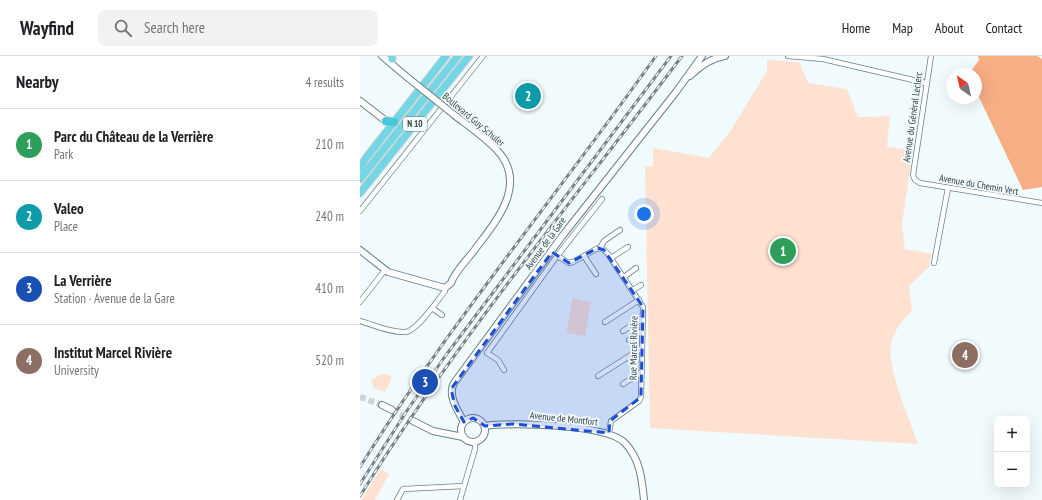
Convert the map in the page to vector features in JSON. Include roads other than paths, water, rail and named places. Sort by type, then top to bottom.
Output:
[{"type":"main road","name":"N 10","points":[[360,179],[458,56]]},
{"type":"main road","name":"N 10","points":[[360,193],[469,56]]},
{"type":"main road","points":[[361,165],[389,124],[444,57]]},
{"type":"street","name":"Boulevard Guy Schuler","points":[[382,56],[500,154],[508,170],[510,181],[508,199],[497,220],[452,280],[444,288]]},
{"type":"street","points":[[360,210],[483,56]]},
{"type":"street","name":"Avenue de la Gare","points":[[464,422],[455,406],[452,386],[588,203],[682,84],[702,56]]},
{"type":"street","name":"Avenue de la Gare","points":[[682,84],[701,66],[725,56]]},
{"type":"street","points":[[788,56],[823,59],[926,83]]},
{"type":"street","name":"Avenue du Général Leclerc","points":[[915,180],[913,175],[930,56]]},
{"type":"street","name":"Boulevard Guy Schuler","points":[[391,57],[396,68]]},
{"type":"street","points":[[360,101],[389,124]]},
{"type":"street","name":"Avenue du Chemin Vert","points":[[915,180],[920,183],[1042,204]]},
{"type":"street","points":[[934,263],[948,188]]},
{"type":"street","points":[[487,353],[557,256],[602,199]]},
{"type":"street","points":[[552,252],[569,263],[600,248],[604,241],[620,230]]},
{"type":"street","points":[[611,258],[628,247]]},
{"type":"street","name":"Rue Marcel Rivière","points":[[600,248],[611,258],[643,307],[642,397],[639,401],[610,423],[609,434]]},
{"type":"street","points":[[360,250],[386,270],[444,288],[445,291],[415,328],[406,332],[360,321]]},
{"type":"street","points":[[584,256],[596,274]]},
{"type":"street","points":[[624,277],[636,268]]},
{"type":"street","points":[[360,302],[386,270]]},
{"type":"street","points":[[436,286],[452,280]]},
{"type":"street","points":[[633,290],[641,285]]},
{"type":"street","points":[[605,322],[639,300]]},
{"type":"street","points":[[432,308],[442,315]]},
{"type":"street","points":[[623,331],[642,319]]},
{"type":"street","points":[[629,340],[642,331]]},
{"type":"street","points":[[481,347],[498,360],[504,370]]},
{"type":"street","points":[[598,376],[642,348]]},
{"type":"street","points":[[623,384],[642,372]]},
{"type":"street","points":[[382,405],[392,410]]},
{"type":"street","points":[[469,419],[477,419],[485,426],[484,437],[475,443],[468,442],[463,437],[461,429],[464,422],[469,419]]},
{"type":"street","points":[[461,429],[439,430],[413,421],[433,431],[463,437]]},
{"type":"street","name":"Avenue de Montfort","points":[[485,426],[513,424],[593,430],[609,434],[624,443],[634,455],[642,478],[644,500]]},
{"type":"street","points":[[460,500],[475,449],[475,443]]},
{"type":"street","points":[[397,500],[403,489],[464,486]]},
{"type":"tunnel","points":[[360,397],[382,405]]},
{"type":"tunnel","points":[[392,410],[413,421]]},
{"type":"railway","points":[[360,467],[430,361],[656,56]]},
{"type":"railway","points":[[360,484],[406,412],[446,355],[671,56]]},
{"type":"railway","points":[[360,496],[435,382],[475,327],[682,56]]},
{"type":"place","name":"Valeo","points":[[528,96]]},
{"type":"place","name":"Parc du Château de la Verrière","points":[[783,251]]},
{"type":"place","name":"Institut Marcel Rivière","points":[[965,355]]},
{"type":"place","name":"La Verrière","points":[[425,382]]}]
